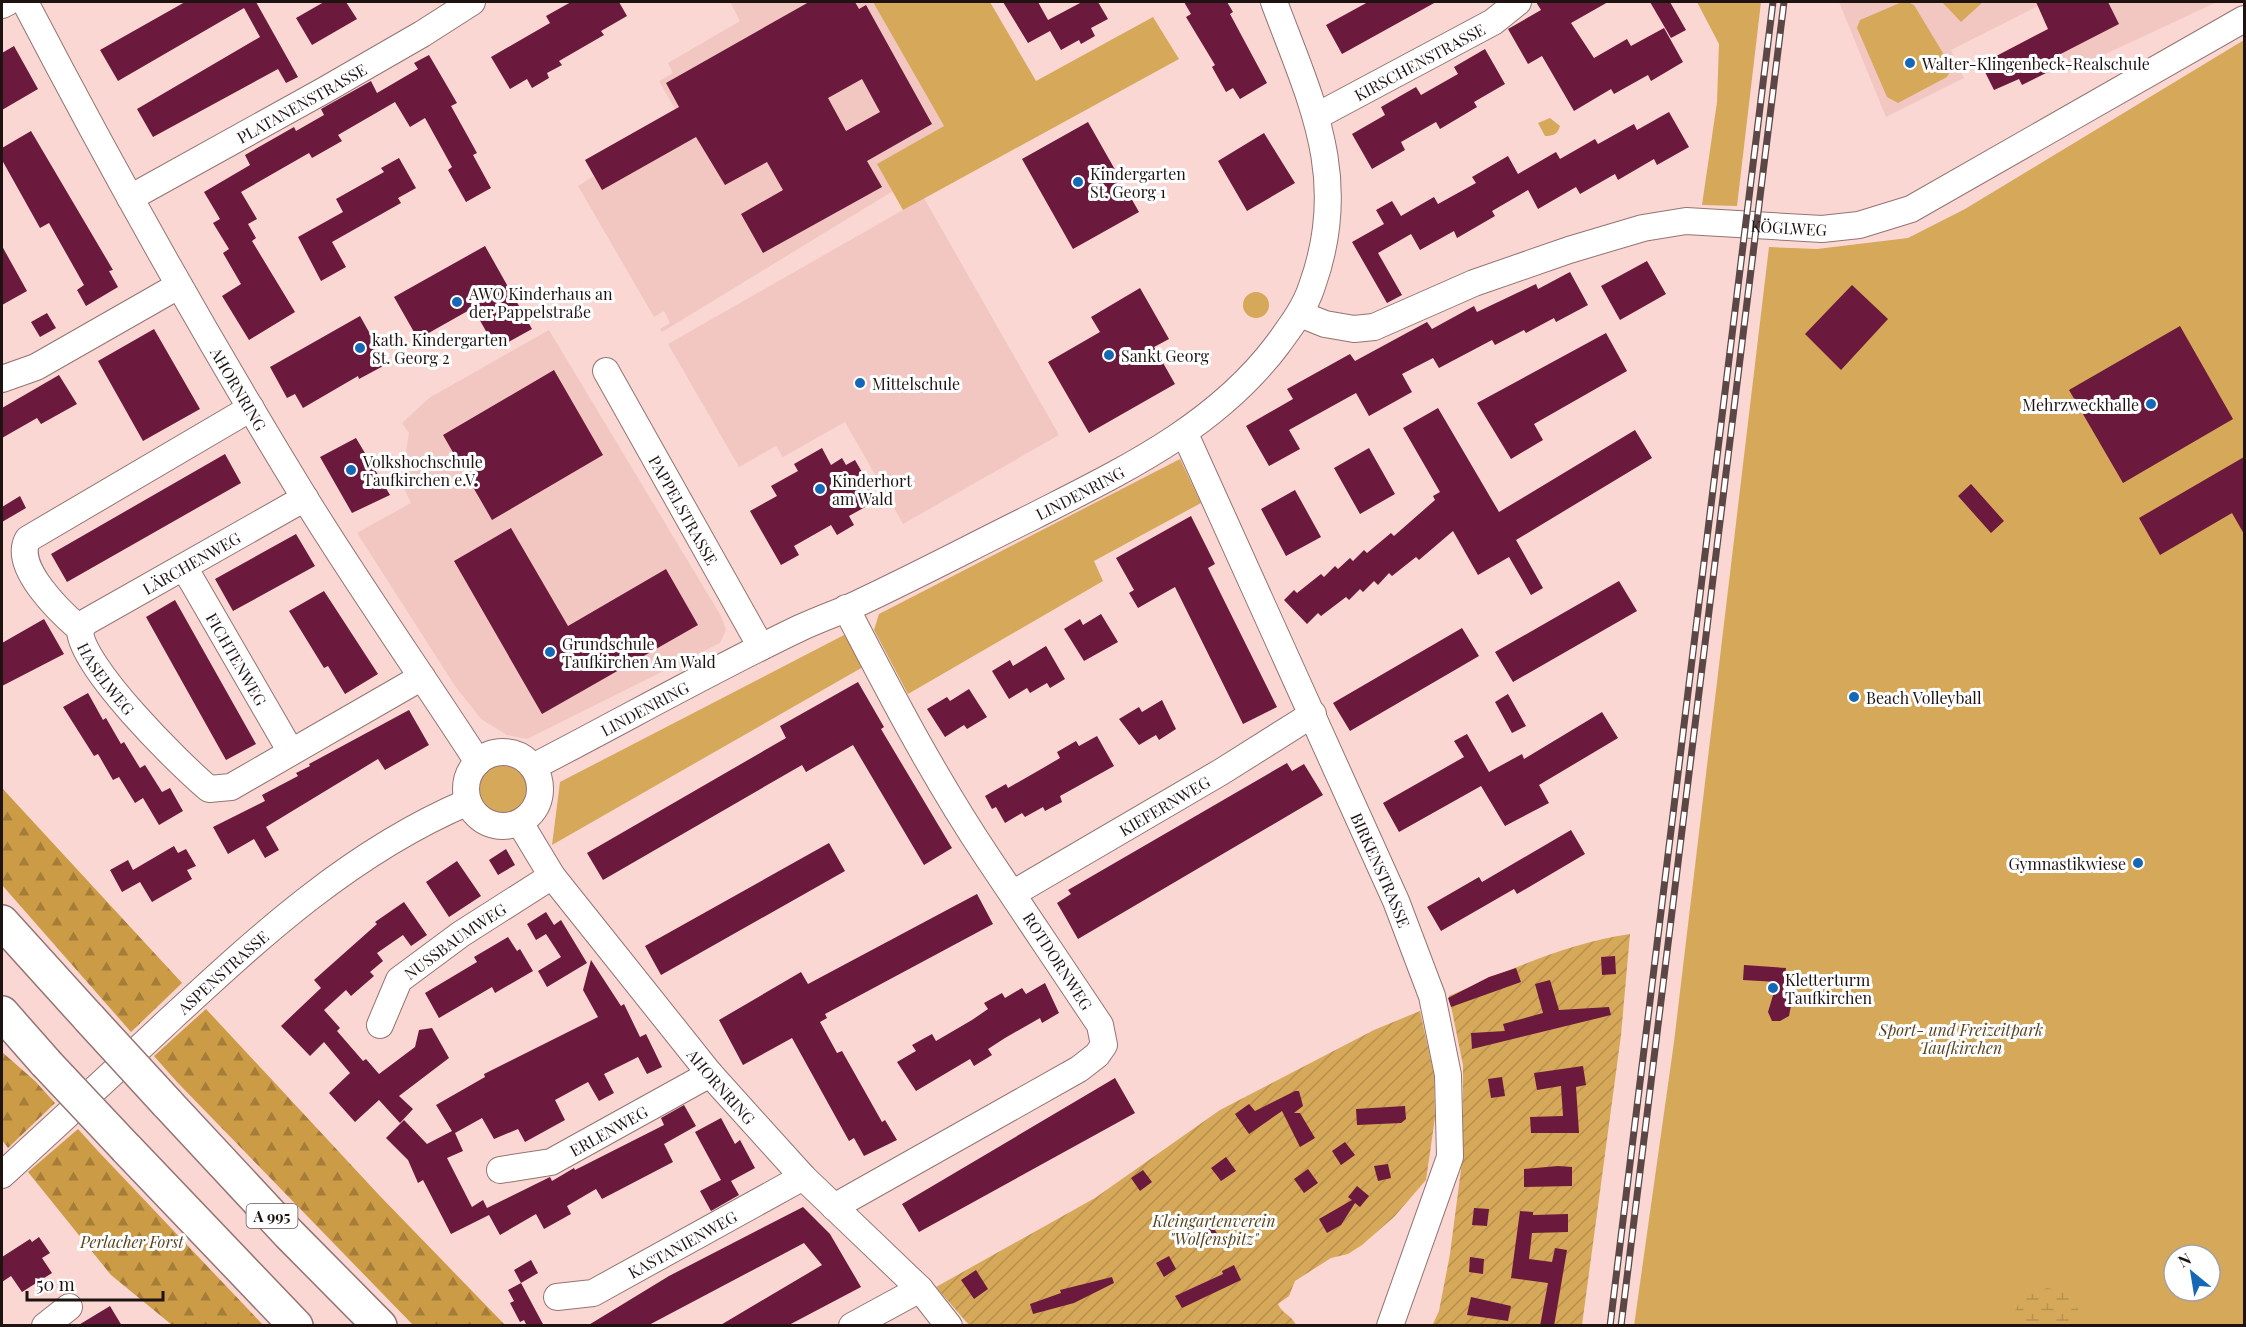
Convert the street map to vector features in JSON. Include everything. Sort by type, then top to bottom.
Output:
[{"type":"highway","name":"A 995","points":[[2,922],[289,1234],[380,1326]]},
{"type":"highway","points":[[2,1013],[46,1063],[296,1326]]},
{"type":"street","points":[[2,5],[8,2]]},
{"type":"street","name":"AHORNRING","points":[[25,2],[178,286],[305,498],[478,762]]},
{"type":"street","name":"PLATANENSTRASSE","points":[[130,198],[323,92],[422,34],[471,2]]},
{"type":"street","name":"LINDENRING","points":[[533,767],[761,647],[846,608],[1122,471],[1185,434],[1230,398],[1259,369],[1300,314],[1312,287],[1327,218],[1329,180],[1317,116],[1274,2]]},
{"type":"street","name":"KIRSCHENSTRASSE","points":[[1317,116],[1492,22],[1518,2]]},
{"type":"street","name":"KÖGLWEG","points":[[1300,314],[1325,324],[1354,329],[1374,327],[1474,283],[1580,246],[1643,228],[1686,221],[1822,229],[1859,225],[1911,209],[2244,19]]},
{"type":"street","points":[[2,379],[54,358],[178,286]]},
{"type":"street","name":"PAPPELSTRASSE","points":[[606,371],[761,647]]},
{"type":"street","name":"HASELWEG","points":[[251,408],[28,539],[22,548],[24,558],[41,589],[62,614],[80,628],[79,638],[93,665],[132,712],[209,789],[231,787],[422,677]]},
{"type":"street","name":"BIRKENSTRASSE","points":[[1185,434],[1396,901],[1432,996],[1448,1075],[1450,1157],[1390,1326]]},
{"type":"street","name":"LÄRCHENWEG","points":[[80,628],[305,498]]},
{"type":"street","name":"FICHTENWEG","points":[[184,567],[291,752]]},
{"type":"street","name":"ROTDORNWEG","points":[[834,1207],[1079,1069],[1097,1055],[1104,1044],[1100,1025],[1014,893],[988,859],[890,693],[846,608]]},
{"type":"street","name":"KIEFERNWEG","points":[[1014,893],[1313,714]]},
{"type":"street","points":[[507,752],[522,757],[533,767],[539,782],[539,798],[532,813],[519,823],[505,827],[489,824],[476,816],[468,802],[467,780],[478,762],[492,754],[507,752]]},
{"type":"street","name":"ASPENSTRASSE","points":[[2,1175],[223,970],[304,900],[370,852],[468,802]]},
{"type":"street","name":"AHORNRING","points":[[519,823],[552,876],[710,1074],[803,1177],[920,1288],[949,1326]]},
{"type":"street","name":"NUSSBAUMWEG","points":[[380,1025],[399,980],[462,934],[552,876]]},
{"type":"street","name":"ERLENWEG","points":[[500,1170],[551,1162],[710,1074]]},
{"type":"street","name":"KASTANIENWEG","points":[[557,1297],[593,1293],[803,1177]]},
{"type":"street","points":[[852,1326],[920,1288]]},
{"type":"street","points":[[45,1326],[69,1307]]},
{"type":"shaded area","points":[[730,2],[873,2],[944,126],[878,164],[893,191],[662,332],[660,329],[670,323],[664,311],[654,317],[578,186],[594,176],[585,160],[675,109],[659,81],[673,73],[668,63],[740,21]]},
{"type":"shaded area","name":"Walter-Klingenbeck-Realschule","points":[[1839,2],[2217,2],[2067,72],[2038,6],[1951,50],[1964,78],[1886,117]]},
{"type":"shaded area","name":"Mittelschule","points":[[924,198],[1059,435],[903,524],[845,422],[783,457],[776,446],[739,467],[668,344]]},
{"type":"shaded area","points":[[549,330],[721,616],[726,630],[720,643],[527,739],[507,735],[481,719],[455,686],[357,533],[411,503],[401,482],[409,433],[402,423],[429,398]]},
{"type":"green space","points":[[873,2],[990,2],[1036,81],[1153,17],[1179,59],[903,210],[877,164],[944,126]]},
{"type":"green space","points":[[1697,2],[1761,2],[1737,206],[1702,205],[1717,102],[1719,44]]},
{"type":"green space","points":[[1902,2],[1914,5],[1952,68],[1947,77],[1898,103],[1887,97],[1857,28],[1860,20]]},
{"type":"green space","points":[[1942,2],[1983,2],[1961,22]]},
{"type":"green space","name":"Sport- und Freizeitpark Taufkirchen","points":[[2244,40],[2244,1325],[1634,1326],[1674,1042],[1769,247],[1817,249],[1908,238],[1965,209]]},
{"type":"green space","points":[[1550,118],[1560,126],[1555,134],[1545,136],[1538,123]]},
{"type":"green space","points":[[1256,292],[1265,296],[1269,305],[1265,314],[1256,318],[1247,314],[1243,305],[1247,296]]},
{"type":"green space","points":[[1180,459],[1201,503],[1094,561],[1103,581],[908,694],[874,630],[879,614]]},
{"type":"green space","points":[[846,634],[863,667],[552,845],[560,782]]},
{"type":"green space","points":[[497,762],[507,762],[522,770],[528,779],[530,790],[528,801],[522,810],[507,818],[497,818],[486,813],[479,806],[474,795],[474,785],[479,774],[486,767]]},
{"type":"green space","points":[[2,788],[182,983],[131,1032],[2,885]]},
{"type":"green space","points":[[1630,934],[1621,1035],[1582,1325],[1432,1326],[1439,1311],[1450,1254],[1463,1154],[1463,1065],[1449,996],[1560,951]]},
{"type":"green space","points":[[206,1009],[379,1195],[505,1325],[413,1325],[177,1082],[154,1056]]},
{"type":"green space","name":"Kleingartenverein \"Wolfenspitz\"","points":[[1420,1011],[1434,1075],[1435,1118],[1426,1180],[1394,1217],[1362,1245],[1348,1254],[1331,1258],[1295,1281],[1289,1296],[1278,1304],[1296,1325],[969,1325],[936,1287],[1095,1198],[1220,1110],[1374,1030]]},
{"type":"green space","points":[[2,1052],[35,1081],[55,1103],[8,1148],[2,1140]]},
{"type":"green space","name":"Perlacher Forst","points":[[78,1129],[263,1325],[172,1325],[111,1275],[28,1172]]},
{"type":"green space","points":[[2047,1288],[2063,1293],[2072,1300],[2084,1325],[2012,1325],[2011,1318],[2022,1298]]},
{"type":"building","points":[[185,2],[256,2],[298,77],[286,83],[278,69],[153,137],[137,109],[260,37],[244,8],[118,81],[100,50]]},
{"type":"building","points":[[324,2],[346,2],[357,19],[312,45],[296,18]]},
{"type":"building","points":[[571,2],[619,2],[627,16],[601,31],[604,35],[559,61],[562,65],[547,73],[549,78],[532,88],[527,79],[510,89],[491,57],[550,23],[546,16]]},
{"type":"building","points":[[809,2],[855,2],[859,9],[866,5],[932,124],[867,161],[882,187],[763,253],[741,214],[783,190],[767,162],[725,185],[696,137],[602,190],[585,160],[679,107],[666,83]],"holes":[[[862,79],[880,112],[846,131],[828,98]]]},
{"type":"building","points":[[1003,2],[1038,2],[1048,20],[1082,2],[1098,2],[1108,19],[1091,28],[1095,36],[1081,44],[1079,40],[1061,50],[1050,31],[1028,43]]},
{"type":"building","points":[[1184,2],[1227,2],[1233,12],[1230,14],[1267,83],[1240,99],[1233,88],[1226,92],[1212,67],[1215,65],[1186,17],[1191,14]]},
{"type":"building","points":[[1368,2],[1436,2],[1342,54],[1326,25]]},
{"type":"building","points":[[1536,2],[1608,2],[1571,23],[1594,58],[1627,39],[1631,46],[1664,28],[1683,62],[1651,81],[1648,75],[1614,94],[1611,89],[1574,111],[1542,56],[1528,64],[1508,29],[1541,10]]},
{"type":"building","points":[[1650,2],[1670,2],[1686,30],[1671,38]]},
{"type":"building","points":[[2036,2],[2108,2],[2119,24],[2047,61],[2052,70],[2022,85],[2019,79],[1994,90],[1981,64],[2048,29]]},
{"type":"building","points":[[14,46],[38,89],[2,110],[2,53]]},
{"type":"building","points":[[1485,49],[1505,84],[1474,102],[1477,107],[1440,129],[1436,122],[1401,142],[1405,150],[1372,169],[1352,134],[1385,115],[1381,107],[1416,87],[1421,95],[1458,74],[1454,67]]},
{"type":"building","points":[[429,55],[457,103],[451,106],[477,153],[473,155],[491,188],[466,202],[448,170],[452,167],[425,118],[410,127],[395,102],[338,135],[342,141],[312,158],[309,153],[241,192],[257,219],[248,224],[256,238],[252,241],[295,312],[249,340],[222,296],[241,284],[223,253],[229,249],[213,223],[220,219],[204,192],[250,165],[245,155],[294,127],[296,131],[324,115],[321,109],[371,81],[377,93],[418,69],[414,63]]},
{"type":"building","points":[[1669,112],[1689,147],[1657,165],[1654,159],[1618,180],[1615,174],[1580,194],[1576,187],[1538,209],[1528,190],[1492,211],[1495,216],[1457,238],[1454,231],[1420,250],[1411,234],[1378,253],[1402,295],[1387,303],[1352,242],[1384,224],[1376,210],[1392,201],[1401,216],[1434,197],[1438,204],[1476,183],[1472,177],[1508,156],[1518,174],[1556,152],[1560,159],[1595,139],[1598,144],[1634,124],[1637,130]]},
{"type":"building","name":"Kindergarten St. Georg 1","points":[[1088,122],[1139,212],[1073,249],[1022,159]]},
{"type":"building","points":[[31,131],[113,270],[109,271],[118,287],[86,306],[77,290],[84,285],[49,223],[40,228],[2,160],[2,148]]},
{"type":"building","points":[[1264,133],[1295,183],[1247,211],[1218,161]]},
{"type":"building","points":[[399,158],[416,188],[398,198],[401,203],[332,242],[346,267],[321,281],[298,237],[343,212],[336,199],[384,172],[381,168]]},
{"type":"building","points":[[2,246],[27,291],[2,305]]},
{"type":"building","name":"AWO Kinderhaus an der Pappelstraße","points":[[485,246],[532,329],[496,349],[473,308],[418,339],[394,297]]},
{"type":"building","points":[[1647,261],[1666,294],[1620,320],[1601,286]]},
{"type":"building","points":[[1570,272],[1588,305],[1556,322],[1554,318],[1526,333],[1524,330],[1495,345],[1492,340],[1439,368],[1433,358],[1402,374],[1412,392],[1369,416],[1356,393],[1289,430],[1300,449],[1269,466],[1246,426],[1293,399],[1287,389],[1350,354],[1355,361],[1427,322],[1432,329],[1474,306],[1477,312],[1536,284],[1538,289]]},
{"type":"building","points":[[1852,285],[1888,319],[1841,370],[1805,334]]},
{"type":"building","name":"Sankt Georg","points":[[1140,288],[1169,339],[1154,347],[1175,384],[1089,433],[1048,362],[1100,332],[1091,317]]},
{"type":"building","points":[[47,313],[56,328],[40,337],[31,322]]},
{"type":"building","points":[[360,316],[387,364],[359,379],[358,376],[303,408],[295,394],[287,398],[270,367]]},
{"type":"building","name":"Mehrzweckhalle","points":[[2180,326],[2233,419],[2123,483],[2069,390]]},
{"type":"building","points":[[154,329],[200,409],[143,441],[98,361]]},
{"type":"building","points":[[1606,333],[1627,371],[1534,424],[1543,440],[1511,459],[1477,403]]},
{"type":"building","points":[[554,370],[603,455],[492,520],[443,435]]},
{"type":"building","points":[[59,375],[77,404],[41,424],[37,418],[2,438],[2,408]]},
{"type":"building","points":[[1438,408],[1499,512],[1635,430],[1652,458],[1516,540],[1543,588],[1531,595],[1509,557],[1478,575],[1453,531],[1419,560],[1416,557],[1392,576],[1389,573],[1378,585],[1374,581],[1363,592],[1360,589],[1349,600],[1346,597],[1321,616],[1318,613],[1307,624],[1284,600],[1294,590],[1297,593],[1321,574],[1324,577],[1335,566],[1338,569],[1350,558],[1353,561],[1364,550],[1367,553],[1391,533],[1394,536],[1435,500],[1433,496],[1440,492],[1403,428]]},
{"type":"building","name":"Volkshochschule Taufkirchen e.V.","points":[[356,438],[390,495],[352,513],[320,457]]},
{"type":"building","points":[[822,448],[831,465],[842,458],[846,465],[855,460],[873,491],[862,498],[867,506],[849,516],[854,525],[837,535],[831,525],[794,546],[799,555],[781,565],[750,511],[777,496],[771,486],[798,471],[794,464]]},
{"type":"building","points":[[1369,448],[1395,494],[1360,514],[1334,468]]},
{"type":"building","points":[[225,454],[241,483],[67,582],[51,554]]},
{"type":"building","points":[[2244,457],[2244,534],[2232,513],[2160,555],[2139,518]]},
{"type":"building","points":[[1971,484],[2004,521],[1991,533],[1958,496]]},
{"type":"building","points":[[1295,490],[1321,537],[1286,556],[1261,509]]},
{"type":"building","points":[[20,496],[26,508],[2,522],[2,507]]},
{"type":"building","points":[[1191,516],[1215,564],[1208,568],[1277,707],[1243,724],[1175,587],[1138,608],[1129,593],[1134,590],[1116,558]]},
{"type":"building","points":[[511,528],[568,626],[666,569],[698,625],[542,714],[454,561]]},
{"type":"building","points":[[296,534],[315,566],[233,611],[215,579]]},
{"type":"building","points":[[1619,581],[1637,611],[1513,682],[1495,652]]},
{"type":"building","points":[[324,591],[378,674],[345,694],[328,666],[324,668],[289,611]]},
{"type":"building","points":[[175,600],[256,744],[226,760],[146,617]]},
{"type":"building","points":[[1101,614],[1118,642],[1084,661],[1064,629],[1080,619],[1083,625]]},
{"type":"building","points":[[44,619],[64,654],[2,686],[2,643]]},
{"type":"building","points":[[1462,628],[1479,656],[1350,731],[1333,703]]},
{"type":"building","points":[[1046,646],[1065,679],[1050,688],[1047,683],[1030,693],[1027,688],[1009,699],[992,671],[1010,660],[1013,666]]},
{"type":"building","points":[[858,682],[884,727],[881,729],[952,848],[924,865],[853,745],[806,772],[802,765],[603,880],[587,853],[786,738],[780,726]]},
{"type":"building","points":[[969,689],[987,717],[967,729],[964,725],[945,737],[927,709],[947,697],[950,701]]},
{"type":"building","points":[[88,693],[103,720],[106,718],[121,744],[124,742],[140,768],[145,765],[162,792],[170,788],[183,811],[159,825],[143,798],[135,803],[119,777],[113,780],[98,754],[94,756],[63,707]]},
{"type":"building","points":[[1508,694],[1526,726],[1512,733],[1495,702]]},
{"type":"building","points":[[1162,700],[1176,729],[1159,740],[1156,735],[1139,745],[1119,719],[1139,707],[1142,712]]},
{"type":"building","points":[[409,710],[429,745],[385,770],[378,759],[266,827],[279,850],[265,858],[254,839],[228,854],[213,827],[265,801],[262,795],[298,776],[296,773],[310,766],[309,764]]},
{"type":"building","points":[[1602,712],[1618,738],[1539,785],[1549,803],[1505,826],[1481,786],[1399,832],[1383,803],[1464,757],[1454,741],[1467,734],[1489,772],[1522,754],[1524,759]]},
{"type":"building","points":[[1097,736],[1114,766],[1060,796],[1062,802],[1045,811],[1043,807],[1025,817],[1022,813],[1005,823],[996,807],[992,809],[985,796],[1006,784],[1008,788],[1060,758],[1057,752],[1076,741],[1079,746]]},
{"type":"building","points":[[1287,763],[1292,771],[1304,764],[1323,795],[1078,939],[1057,903],[1071,894],[1068,890]]},
{"type":"building","points":[[1571,830],[1585,854],[1517,894],[1514,889],[1441,931],[1427,907],[1479,877],[1482,882]]},
{"type":"building","points":[[829,843],[845,871],[661,975],[645,946]]},
{"type":"building","points":[[174,846],[178,853],[186,849],[196,866],[187,870],[192,879],[152,902],[140,882],[122,892],[110,870],[128,860],[133,870]]},
{"type":"building","points":[[506,849],[515,865],[498,875],[489,860]]},
{"type":"building","points":[[457,861],[481,896],[449,917],[426,882]]},
{"type":"building","points":[[977,894],[993,924],[825,1014],[827,1018],[820,1022],[837,1053],[842,1051],[882,1122],[885,1120],[897,1140],[864,1156],[854,1138],[849,1141],[792,1038],[743,1065],[719,1020],[801,972],[808,984]]},
{"type":"building","points":[[404,902],[427,935],[411,946],[403,935],[377,953],[383,961],[370,972],[374,976],[351,996],[346,990],[324,1010],[340,1028],[337,1031],[363,1061],[366,1059],[379,1074],[415,1047],[419,1030],[432,1028],[449,1058],[399,1096],[413,1109],[400,1123],[379,1100],[355,1122],[329,1093],[350,1073],[324,1042],[310,1056],[281,1026],[321,988],[314,980],[377,924],[375,922]]},
{"type":"building","points":[[546,912],[554,925],[561,920],[587,963],[547,987],[538,971],[561,957],[546,934],[536,940],[527,924]]},
{"type":"building","points":[[508,937],[517,951],[520,949],[533,971],[495,993],[492,987],[439,1018],[425,993],[477,962],[474,957]]},
{"type":"building","points":[[1615,956],[1616,974],[1602,975],[1601,957]]},
{"type":"building","points":[[591,960],[621,1006],[624,1004],[640,1037],[646,1034],[662,1067],[647,1074],[638,1057],[604,1074],[614,1093],[599,1101],[588,1082],[555,1100],[565,1120],[525,1142],[518,1129],[494,1139],[482,1118],[455,1133],[463,1151],[447,1158],[472,1207],[483,1200],[487,1208],[550,1177],[552,1181],[574,1168],[575,1170],[664,1125],[661,1118],[684,1105],[696,1126],[664,1144],[673,1162],[602,1199],[596,1189],[567,1206],[571,1214],[544,1229],[536,1214],[500,1235],[489,1215],[451,1234],[423,1180],[418,1183],[408,1160],[386,1138],[404,1120],[427,1144],[452,1131],[436,1105],[485,1077],[484,1074],[598,1017],[583,990]]},
{"type":"building","points":[[1744,965],[1786,968],[1784,983],[1794,990],[1789,1016],[1780,1021],[1772,1021],[1768,1012],[1777,982],[1743,980]]},
{"type":"building","points":[[1516,968],[1521,982],[1451,1007],[1448,998],[1489,977]]},
{"type":"building","points":[[1550,980],[1559,1010],[1609,1007],[1611,1015],[1472,1049],[1471,1033],[1505,1031],[1503,1024],[1543,1013],[1535,984]]},
{"type":"building","points":[[1045,983],[1059,1013],[1042,1023],[1040,1018],[1005,1038],[988,1049],[992,1055],[974,1066],[970,1059],[916,1091],[897,1062],[916,1051],[912,1045],[932,1034],[936,1041],[988,1009],[984,1003],[1002,993],[1005,998],[1022,988],[1026,994]]},
{"type":"building","points":[[1583,1066],[1586,1085],[1576,1087],[1579,1133],[1531,1133],[1530,1117],[1563,1116],[1561,1086],[1537,1090],[1534,1073]]},
{"type":"building","points":[[1502,1077],[1505,1096],[1491,1098],[1488,1079]]},
{"type":"building","points":[[1115,1078],[1135,1113],[919,1232],[902,1204]]},
{"type":"building","points":[[1299,1091],[1303,1106],[1294,1113],[1300,1113],[1315,1138],[1300,1147],[1282,1111],[1249,1134],[1235,1114],[1249,1104],[1255,1111]]},
{"type":"building","points":[[1405,1106],[1406,1119],[1401,1123],[1357,1125],[1356,1109]]},
{"type":"building","points":[[721,1118],[735,1144],[740,1140],[755,1168],[731,1181],[739,1195],[711,1211],[700,1191],[721,1180],[695,1132]]},
{"type":"building","points":[[1345,1142],[1355,1155],[1341,1165],[1332,1151]]},
{"type":"building","points":[[1226,1157],[1236,1171],[1221,1181],[1211,1168]]},
{"type":"building","points":[[1388,1164],[1391,1178],[1378,1181],[1374,1166]]},
{"type":"building","points":[[1572,1167],[1572,1186],[1524,1187],[1524,1169]]},
{"type":"building","points":[[1308,1169],[1318,1183],[1304,1193],[1294,1179]]},
{"type":"building","points":[[1143,1170],[1152,1182],[1140,1191],[1131,1178]]},
{"type":"building","points":[[1357,1186],[1369,1196],[1360,1207],[1355,1203],[1341,1225],[1327,1233],[1319,1219],[1352,1200],[1348,1197]]},
{"type":"building","points":[[803,1207],[830,1234],[861,1287],[787,1326],[719,1326],[822,1265],[804,1243],[647,1326],[587,1326],[669,1276]]},
{"type":"building","points":[[1474,1208],[1489,1209],[1487,1226],[1472,1225]]},
{"type":"building","points":[[1520,1211],[1533,1212],[1533,1215],[1568,1214],[1568,1232],[1532,1233],[1529,1259],[1552,1262],[1555,1248],[1567,1250],[1554,1326],[1540,1326],[1548,1283],[1511,1278]]},
{"type":"building","points":[[1212,1226],[1221,1239],[1209,1247],[1200,1234]]},
{"type":"building","points":[[39,1237],[50,1253],[42,1258],[52,1273],[22,1292],[11,1276],[2,1282],[2,1257],[30,1239],[32,1242]]},
{"type":"building","points":[[1169,1256],[1176,1269],[1164,1277],[1156,1263]]},
{"type":"building","points":[[1470,1257],[1484,1259],[1483,1274],[1469,1272]]},
{"type":"building","points":[[531,1260],[538,1273],[521,1283],[514,1270]]},
{"type":"building","points":[[1234,1265],[1241,1280],[1182,1308],[1175,1296],[1223,1274],[1222,1271]]},
{"type":"building","points":[[976,1270],[988,1289],[974,1299],[961,1280]]},
{"type":"building","points":[[1112,1277],[1114,1283],[1074,1303],[1033,1314],[1030,1304],[1061,1293],[1060,1290]]},
{"type":"building","points":[[521,1283],[544,1326],[527,1326],[524,1320],[520,1322],[510,1303],[514,1301],[508,1290]]},
{"type":"building","points":[[1471,1297],[1511,1306],[1508,1321],[1467,1315]]},
{"type":"building","points":[[110,1306],[122,1326],[77,1326]]},
{"type":"railway","points":[[1610,1326],[1773,2]]},
{"type":"railway","points":[[1621,1326],[1784,2]]},
{"type":"place","name":"Walter-Klingenbeck-Realschule","points":[[1910,63]]},
{"type":"place","name":"Kindergarten St. Georg 1","points":[[1078,182]]},
{"type":"place","name":"AWO Kinderhaus an der Pappelstraße","points":[[457,302]]},
{"type":"place","name":"kath. Kindergarten St. Georg 2","points":[[360,348]]},
{"type":"place","name":"Sankt Georg","points":[[1109,355]]},
{"type":"place","name":"Mittelschule","points":[[860,383]]},
{"type":"place","name":"Mehrzweckhalle","points":[[2151,404]]},
{"type":"place","name":"Volkshochschule Taufkirchen e.V.","points":[[351,470]]},
{"type":"place","name":"Kinderhort am Wald","points":[[820,489]]},
{"type":"place","name":"Grundschule Taufkirchen Am Wald","points":[[550,652]]},
{"type":"place","name":"Beach Volleyball","points":[[1854,697]]},
{"type":"place","name":"Gymnastikwiese","points":[[2138,863]]},
{"type":"place","name":"Kletterturm Taufkirchen","points":[[1773,988]]}]
